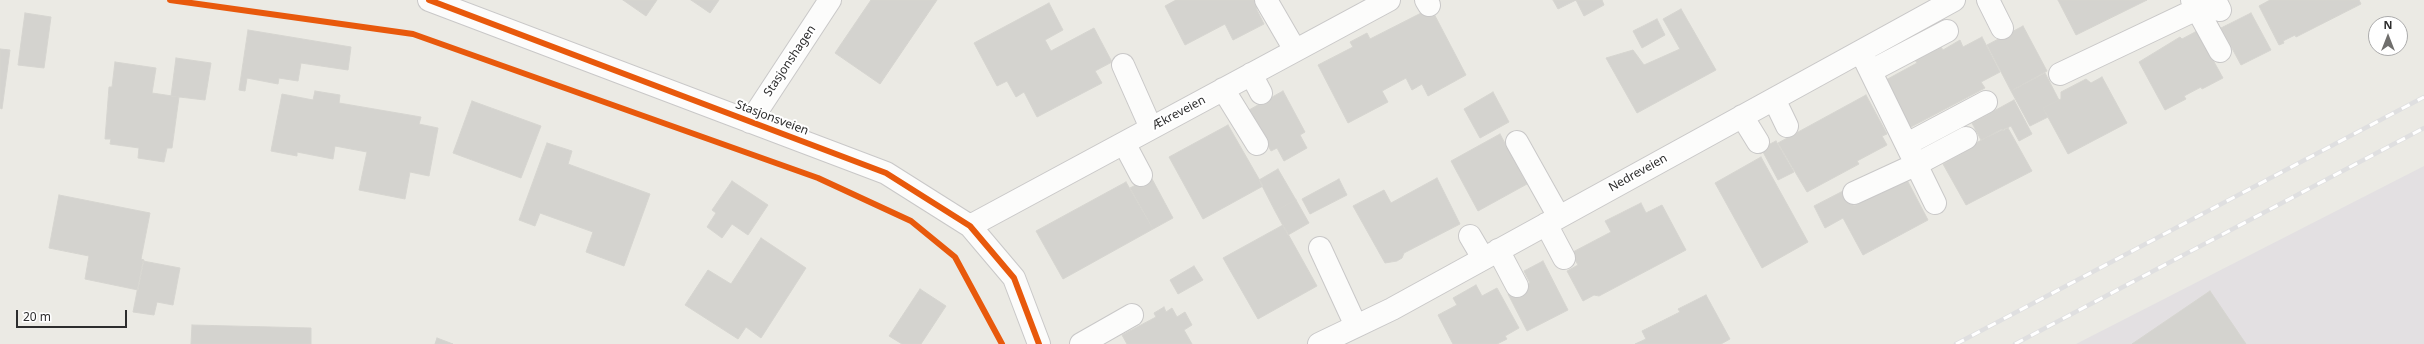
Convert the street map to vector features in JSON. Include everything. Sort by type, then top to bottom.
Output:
[{"type":"street","name":"Stasjonsveien","points":[[429,0],[886,173],[970,226],[1014,278],[1039,344]]},
{"type":"street","name":"Stasjonshagen","points":[[750,122],[830,0]]},
{"type":"street","points":[[1266,0],[1295,50]]},
{"type":"street","name":"Ækreveien","points":[[970,226],[1389,0]]},
{"type":"street","name":"Nedreveien","points":[[1319,344],[1352,334],[1490,254],[1861,52],[1918,10],[1954,0]]},
{"type":"street","points":[[1988,0],[2002,28]]},
{"type":"street","points":[[2060,74],[2206,5],[2220,51]]},
{"type":"street","points":[[1871,71],[1947,31]]},
{"type":"street","points":[[1861,52],[1935,203]]},
{"type":"street","points":[[1123,65],[1151,128]]},
{"type":"street","points":[[1252,74],[1261,93]]},
{"type":"street","points":[[1223,89],[1257,144]]},
{"type":"street","points":[[1774,99],[1787,126]]},
{"type":"street","points":[[1907,144],[1986,102]]},
{"type":"street","points":[[1742,116],[1758,142]]},
{"type":"street","points":[[1854,193],[1916,164],[1966,138]]},
{"type":"street","points":[[1517,142],[1552,220],[1564,258]]},
{"type":"street","points":[[1124,143],[1141,175]]},
{"type":"street","points":[[1470,236],[1490,254],[1517,286]]},
{"type":"street","points":[[1320,248],[1352,334]]},
{"type":"street","points":[[1081,344],[1132,315]]},
{"type":"shaded area","points":[[2424,166],[2424,344],[2076,344]]},
{"type":"building","points":[[623,0],[657,0],[646,16]]},
{"type":"building","points":[[691,0],[719,0],[710,13]]},
{"type":"building","points":[[871,0],[937,0],[880,84],[835,53]]},
{"type":"building","points":[[1176,0],[1255,0],[1259,7],[1256,8],[1264,24],[1233,40],[1225,24],[1185,45],[1165,6]]},
{"type":"building","points":[[1553,0],[1576,0],[1558,9]]},
{"type":"building","points":[[1576,0],[1602,0],[1604,5],[1584,16]]},
{"type":"building","points":[[2058,0],[2147,0],[2076,35]]},
{"type":"building","points":[[2270,0],[2359,0],[2361,4],[2296,37],[2295,35],[2283,41],[2284,43],[2279,45],[2259,6]]},
{"type":"building","points":[[1049,3],[1063,30],[1045,40],[1051,51],[1094,28],[1112,62],[1095,71],[1102,83],[1037,117],[1024,92],[1016,97],[1007,81],[997,86],[974,43]]},
{"type":"building","points":[[1431,8],[1466,75],[1428,96],[1422,84],[1412,90],[1406,78],[1382,91],[1388,102],[1348,123],[1318,65],[1353,47],[1350,42],[1367,33],[1370,39]]},
{"type":"building","points":[[1681,9],[1716,70],[1637,113],[1606,58],[1633,50],[1644,65],[1680,49],[1663,19]]},
{"type":"building","points":[[25,13],[51,17],[44,68],[18,65]]},
{"type":"building","points":[[2251,13],[2271,50],[2241,65],[2221,28]]},
{"type":"building","points":[[1657,19],[1665,35],[1642,48],[1633,31]]},
{"type":"building","points":[[2023,26],[2047,71],[2011,91],[1987,45]]},
{"type":"building","points":[[248,30],[351,47],[348,70],[301,63],[298,81],[279,78],[278,84],[247,78],[245,91],[239,90]]},
{"type":"building","points":[[2197,31],[2223,78],[2184,96],[2186,99],[2165,110],[2139,62],[2180,37],[2182,39]]},
{"type":"building","points":[[1982,37],[2000,72],[1981,82],[1985,88],[1909,128],[1884,81],[1917,63],[1915,60],[1941,47],[1943,50],[1960,40],[1963,47]]},
{"type":"building","points":[[0,49],[10,50],[2,109],[0,108]]},
{"type":"building","points":[[176,58],[211,63],[205,100],[171,96]]},
{"type":"building","points":[[115,62],[156,68],[152,93],[179,97],[172,148],[167,148],[164,162],[138,158],[139,148],[110,144],[111,139],[105,139],[109,87],[112,87]]},
{"type":"building","points":[[2045,73],[2059,100],[2043,108],[2048,117],[2030,126],[2011,91]]},
{"type":"building","points":[[2102,77],[2127,123],[2068,154],[2043,108],[2061,99],[2061,92],[2086,79],[2091,83]]},
{"type":"building","points":[[315,91],[340,95],[339,103],[421,117],[419,124],[438,128],[429,176],[410,172],[405,199],[359,190],[367,152],[335,146],[333,159],[297,152],[297,156],[271,151],[282,94],[313,100]]},
{"type":"building","points":[[1283,91],[1305,132],[1300,135],[1307,148],[1284,161],[1277,148],[1271,151],[1249,110]]},
{"type":"building","points":[[1493,92],[1509,122],[1480,138],[1464,109]]},
{"type":"building","points":[[1866,95],[1887,134],[1882,136],[1887,145],[1857,161],[1859,164],[1807,192],[1778,143]]},
{"type":"building","points":[[2014,100],[2032,134],[2019,141],[2011,126],[1981,140],[1972,123]]},
{"type":"building","points":[[472,101],[541,126],[521,178],[453,153]]},
{"type":"building","points":[[1228,125],[1263,186],[1203,219],[1169,157]]},
{"type":"building","points":[[2008,128],[2032,171],[1966,205],[1943,164],[1966,151],[1965,149],[2002,129],[2003,131]]},
{"type":"building","points":[[1500,134],[1527,184],[1478,211],[1451,161]]},
{"type":"building","points":[[1776,141],[1794,172],[1778,180],[1763,152],[1760,154],[1758,150]]},
{"type":"building","points":[[547,143],[572,151],[568,164],[650,194],[624,266],[586,252],[593,232],[540,213],[535,226],[519,220]]},
{"type":"building","points":[[1761,157],[1808,242],[1762,268],[1715,183]]},
{"type":"building","points":[[1278,169],[1296,200],[1275,211],[1259,180]]},
{"type":"building","points":[[1151,177],[1173,218],[1153,229],[1130,188]]},
{"type":"building","points":[[1437,178],[1460,224],[1404,253],[1402,258],[1397,261],[1385,263],[1353,206],[1384,190],[1391,203]]},
{"type":"building","points":[[1906,178],[1928,220],[1863,255],[1843,218],[1825,228],[1814,206],[1845,190],[1854,206]]},
{"type":"building","points":[[1339,179],[1347,195],[1310,214],[1302,199]]},
{"type":"building","points":[[732,181],[768,205],[748,235],[732,224],[722,238],[707,227],[716,213],[712,210]]},
{"type":"building","points":[[1126,182],[1153,229],[1063,279],[1036,231]]},
{"type":"building","points":[[59,195],[150,213],[141,259],[144,260],[138,290],[85,279],[89,256],[49,248]]},
{"type":"building","points":[[1296,200],[1309,223],[1288,235],[1275,211]]},
{"type":"building","points":[[1641,203],[1646,213],[1662,205],[1686,250],[1599,296],[1594,295],[1583,301],[1567,271],[1578,265],[1571,253],[1611,232],[1605,221]]},
{"type":"building","points":[[1283,225],[1317,286],[1258,319],[1223,258]]},
{"type":"building","points":[[761,238],[806,268],[761,338],[746,327],[738,339],[685,305],[708,270],[731,284]]},
{"type":"building","points":[[143,261],[180,268],[173,305],[157,302],[154,315],[133,312]]},
{"type":"building","points":[[1543,261],[1568,310],[1527,331],[1508,294],[1530,283],[1524,271]]},
{"type":"building","points":[[1194,266],[1203,280],[1178,294],[1170,280]]},
{"type":"building","points":[[1476,285],[1482,296],[1497,288],[1519,328],[1505,336],[1507,339],[1497,344],[1453,344],[1438,315],[1457,305],[1453,298]]},
{"type":"building","points":[[920,289],[946,306],[921,344],[902,344],[889,336]]},
{"type":"building","points":[[2210,291],[2246,344],[2132,344]]},
{"type":"building","points":[[1706,295],[1730,339],[1721,344],[1635,344],[1646,339],[1642,331],[1680,312],[1678,309]]},
{"type":"building","points":[[1164,307],[1166,312],[1172,308],[1177,317],[1185,312],[1192,325],[1184,330],[1192,344],[1127,344],[1122,335],[1156,317],[1154,313]]},
{"type":"building","points":[[192,325],[311,328],[311,344],[191,344]]},
{"type":"building","points":[[437,338],[453,344],[435,344]]},
{"type":"railway","points":[[1956,344],[2424,97]]},
{"type":"railway","points":[[2015,344],[2424,128]]},
{"type":"cycle path","points":[[170,0],[413,34],[818,178],[911,221],[955,257],[1002,344]]},
{"type":"cycle path","points":[[429,0],[886,173],[970,226],[1014,278],[1039,344]]}]
